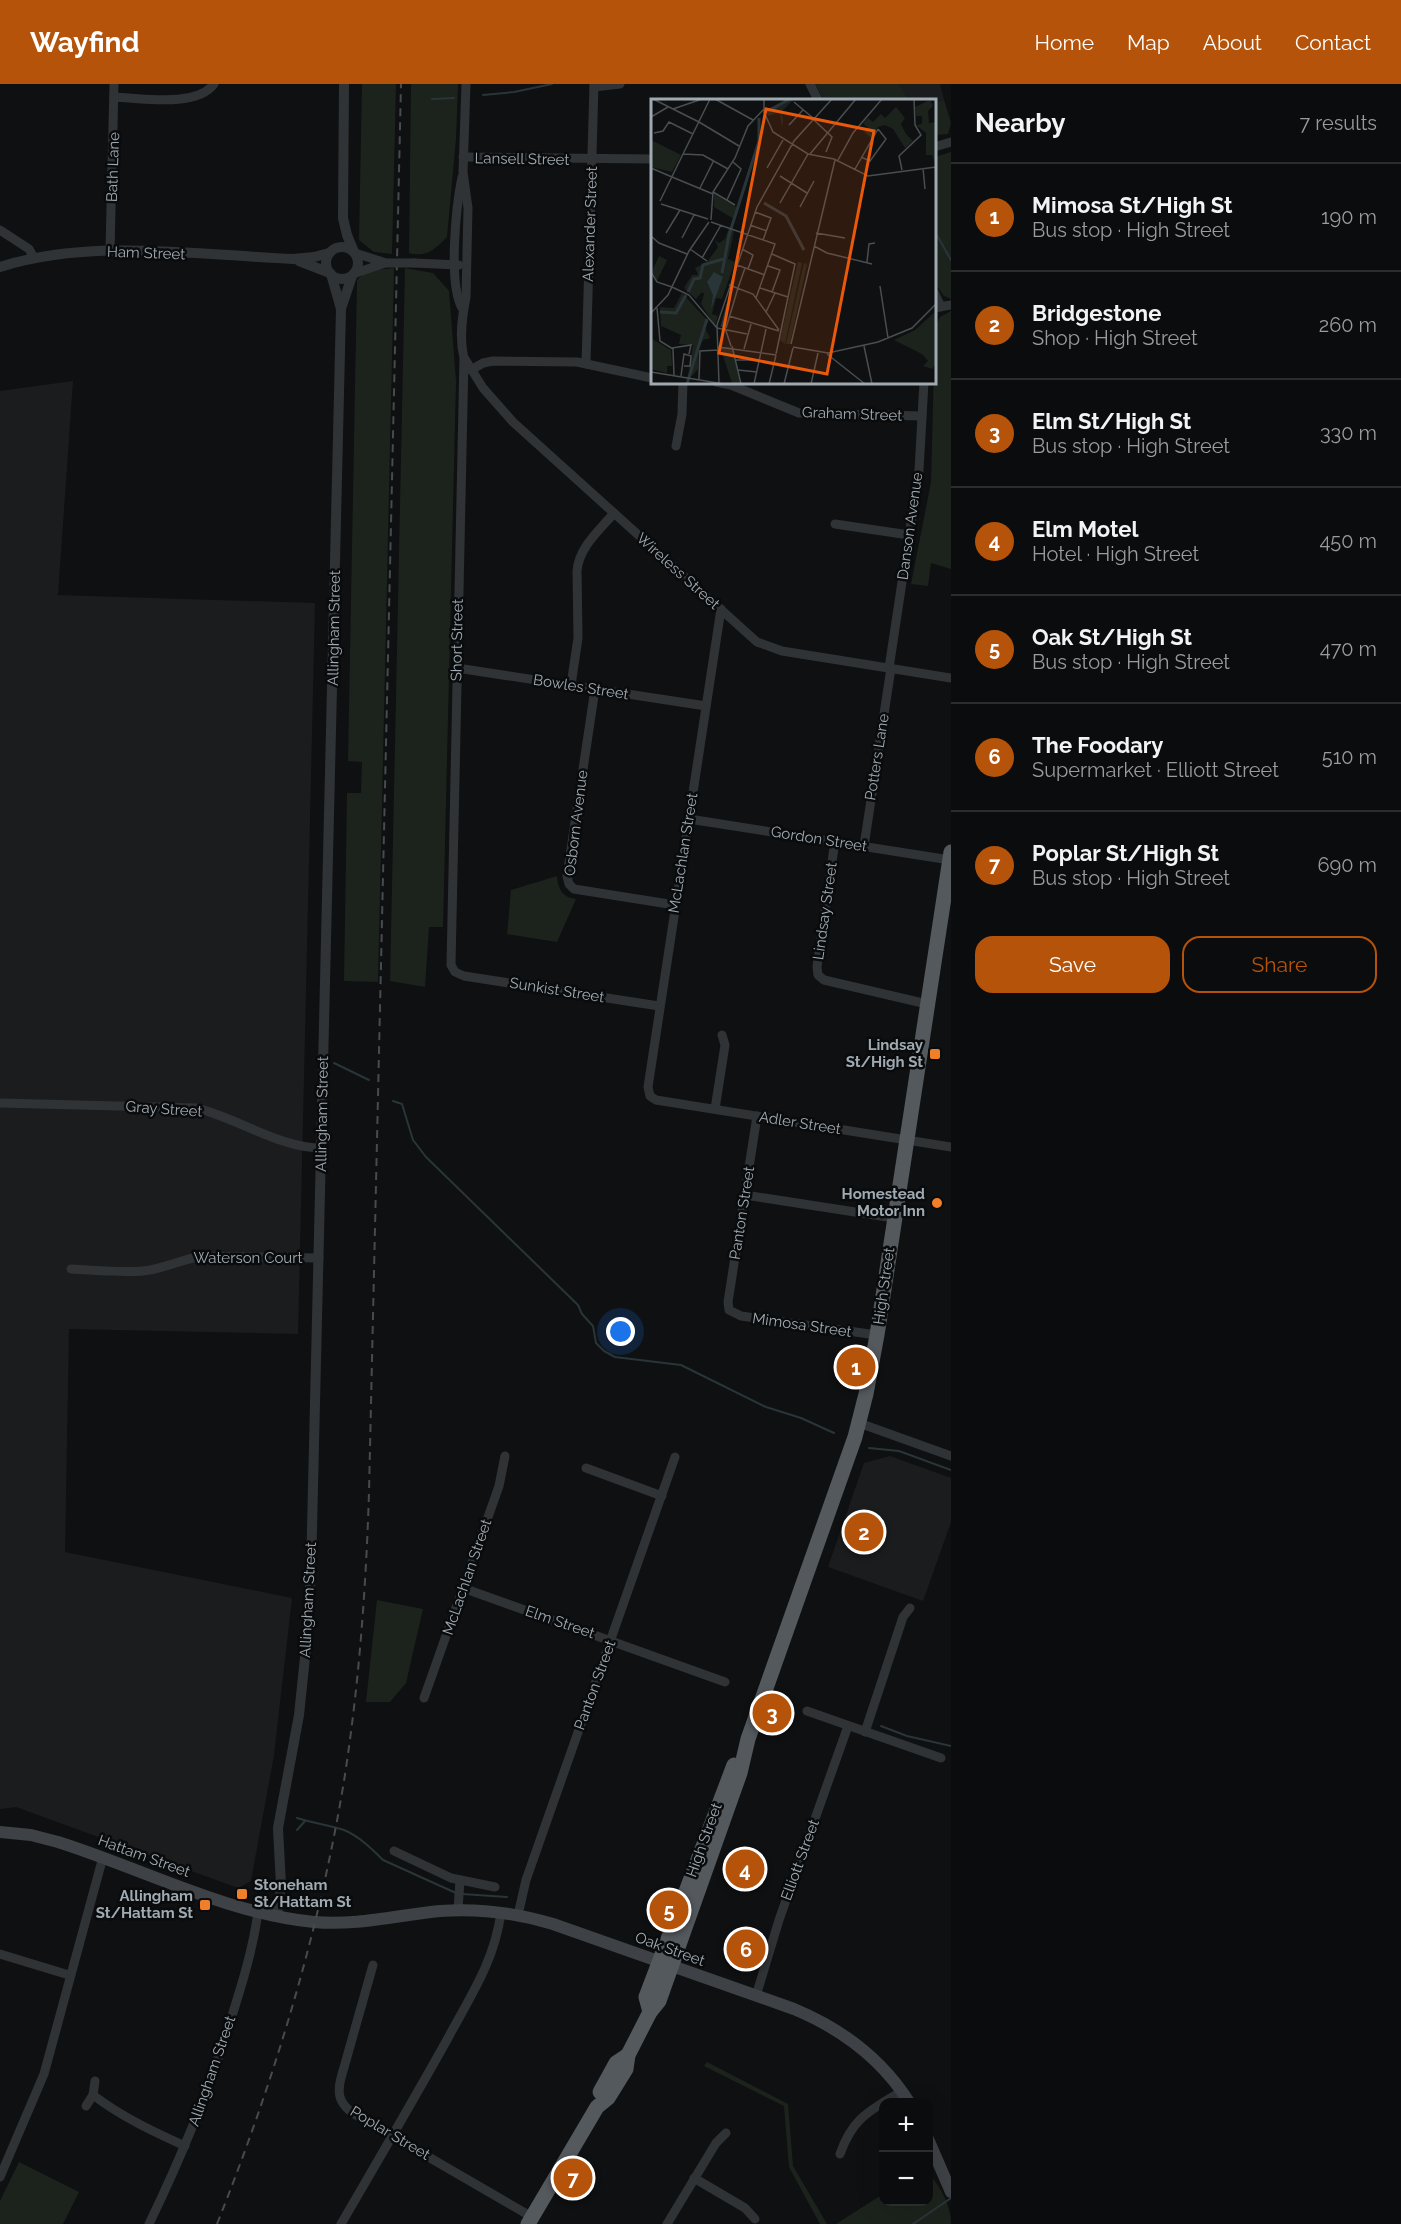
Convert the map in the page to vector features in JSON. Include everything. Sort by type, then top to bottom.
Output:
[{"type":"highway","name":"High Street","points":[[530,2222],[597,2107],[608,2098],[626,2068],[628,2055],[650,2012],[646,1997],[665,1963],[720,1797],[748,1739],[859,1423],[877,1335],[950,856]]},
{"type":"main road","name":"Hattam Street","points":[[0,1832],[43,1838],[258,1912],[277,1916]]},
{"type":"main road","name":"Oak Street","points":[[277,1916],[315,1922],[338,1922],[458,1911],[519,1915],[568,1928],[809,2015],[849,2037],[876,2061],[906,2098]]},
{"type":"main road","points":[[933,2149],[950,2185]]},
{"type":"street","name":"Bath Lane","points":[[110,251],[114,84]]},
{"type":"street","points":[[114,97],[186,99],[209,91],[214,84]]},
{"type":"street","points":[[344,84],[343,218],[358,262],[353,275]]},
{"type":"street","name":"Short Street","points":[[455,972],[451,961],[464,358],[462,308],[466,297],[468,208],[463,172],[465,84]]},
{"type":"street","points":[[594,86],[620,84]]},
{"type":"street","points":[[810,84],[818,99]]},
{"type":"street","name":"Alexander Street","points":[[586,364],[594,86]]},
{"type":"street","points":[[936,146],[951,142]]},
{"type":"street","name":"Lansell Street","points":[[463,157],[651,159]]},
{"type":"street","name":"Short Street","points":[[462,308],[457,297],[455,264],[457,200],[463,172]]},
{"type":"street","points":[[343,218],[326,263],[330,273],[343,279],[386,263]]},
{"type":"street","points":[[0,230],[29,249],[34,258]]},
{"type":"street","points":[[331,252],[341,247],[386,263],[467,265]]},
{"type":"street","name":"Ham Street","points":[[0,267],[71,252],[110,251],[293,260],[314,258],[331,252]]},
{"type":"street","name":"Ham Street","points":[[293,260],[330,273]]},
{"type":"street","name":"Allingham Street","points":[[330,273],[341,309]]},
{"type":"street","name":"Allingham Street","points":[[277,1916],[281,1885],[278,1828],[298,1721],[309,1616],[341,309],[353,275]]},
{"type":"street","name":"Wireless Street","points":[[464,358],[483,388],[513,422],[757,642],[772,650],[951,678]]},
{"type":"street","points":[[471,370],[483,363],[493,361],[567,361],[651,378]]},
{"type":"street","points":[[676,447],[682,414],[683,384]]},
{"type":"street","name":"Graham Street","points":[[728,384],[799,413],[922,416]]},
{"type":"street","name":"Danson Avenue","points":[[890,668],[919,470],[924,384]]},
{"type":"street","points":[[571,685],[578,638],[578,560],[584,548],[614,513]]},
{"type":"street","points":[[834,524],[909,535]]},
{"type":"street","name":"McLachlan Street","points":[[650,1096],[648,1087],[659,1006],[721,609]]},
{"type":"street","name":"Bowles Street","points":[[457,668],[706,706]]},
{"type":"street","name":"Potters Lane","points":[[864,846],[890,668]]},
{"type":"street","name":"Osborn Avenue","points":[[595,689],[567,876],[569,884],[574,889],[675,905]]},
{"type":"street","name":"Gordon Street","points":[[689,819],[864,846],[950,856]]},
{"type":"street","name":"Lindsay Street","points":[[836,842],[817,967],[818,975],[824,980],[927,1004]]},
{"type":"street","name":"Sunkist Street","points":[[455,972],[464,976],[659,1006]]},
{"type":"street","points":[[715,1109],[725,1045],[722,1035]]},
{"type":"street","name":"Adler Street","points":[[650,1096],[656,1100],[951,1147]]},
{"type":"street","name":"Gray Street","points":[[0,1103],[196,1108],[225,1116],[293,1145],[322,1148]]},
{"type":"street","name":"Panton Street","points":[[729,1310],[728,1302],[757,1116]]},
{"type":"street","points":[[745,1195],[894,1218]]},
{"type":"street","name":"Waterson Court","points":[[71,1269],[143,1271],[203,1256],[319,1258]]},
{"type":"street","name":"Mimosa Street","points":[[729,1310],[741,1316],[877,1335]]},
{"type":"street","points":[[859,1423],[951,1456]]},
{"type":"street","name":"McLachlan Street","points":[[424,1698],[499,1486],[505,1456]]},
{"type":"street","name":"Panton Street","points":[[519,1915],[526,1880],[675,1457]]},
{"type":"street","points":[[586,1468],[662,1496]]},
{"type":"street","name":"Elm Street","points":[[463,1588],[725,1682]]},
{"type":"street","points":[[866,1732],[903,1617],[910,1608]]},
{"type":"street","points":[[807,1711],[941,1758]]},
{"type":"street","name":"Elliott Street","points":[[756,1996],[778,1920],[848,1726]]},
{"type":"street","points":[[394,1851],[423,1866],[460,1880],[495,1887]]},
{"type":"street","points":[[0,2177],[44,2074],[69,1975],[103,1857]]},
{"type":"street","points":[[458,1911],[460,1880]]},
{"type":"street","name":"Allingham Street","points":[[148,2224],[185,2146],[219,2057],[249,1961],[258,1912]]},
{"type":"street","points":[[341,2224],[393,2136],[485,1970],[496,1944],[501,1913]]},
{"type":"street","points":[[0,1954],[69,1975]]},
{"type":"street","name":"Poplar Street","points":[[373,1965],[338,2091],[342,2103],[346,2108],[530,2222]]},
{"type":"street","points":[[86,2106],[93,2096],[95,2081]]},
{"type":"street","points":[[840,2154],[844,2142],[857,2121],[902,2091]]},
{"type":"street","points":[[93,2096],[134,2123],[185,2146]]},
{"type":"street","points":[[667,2224],[716,2143],[726,2133]]},
{"type":"street","points":[[694,2178],[745,2208],[755,2219]]},
{"type":"shaded area","points":[[362,84],[396,84],[392,254],[374,252],[359,240]]},
{"type":"shaded area","points":[[411,84],[458,84],[456,139],[447,237],[434,249],[421,254],[409,253]]},
{"type":"shaded area","points":[[815,84],[899,84],[908,99],[823,99]]},
{"type":"shaded area","points":[[899,84],[940,84],[944,100],[936,102],[936,99],[908,99]]},
{"type":"shaded area","points":[[944,100],[951,123],[948,134],[936,135],[936,102]]},
{"type":"shaded area","points":[[951,152],[951,299],[944,296],[936,285],[936,157]]},
{"type":"shaded area","points":[[394,268],[378,982],[344,981],[347,793],[361,793],[362,762],[348,761],[357,280],[369,272]]},
{"type":"shaded area","points":[[405,268],[433,273],[449,291],[456,381],[443,927],[429,927],[425,987],[390,981]]},
{"type":"shaded area","points":[[951,311],[951,569],[931,563],[928,586],[911,584],[931,482],[934,384],[936,384],[936,325],[940,317]]},
{"type":"shaded area","points":[[73,381],[58,595],[315,603],[298,1334],[69,1329],[65,1552],[292,1598],[274,1755],[251,1881],[238,1888],[16,1807],[0,1809],[0,391]]},
{"type":"shaded area","points":[[557,876],[562,892],[576,899],[557,942],[507,934],[511,890]]},
{"type":"shaded area","points":[[890,1456],[951,1478],[951,1522],[923,1601],[828,1567],[864,1463]]},
{"type":"shaded area","points":[[377,1600],[423,1609],[406,1683],[390,1702],[366,1702]]},
{"type":"shaded area","points":[[707,2062],[788,2104],[793,2166],[827,2224],[820,2224],[789,2167],[784,2106],[704,2066]]},
{"type":"shaded area","points":[[19,2162],[79,2192],[63,2224],[0,2224],[0,2201]]},
{"type":"shaded area","points":[[933,2179],[945,2197],[951,2224],[836,2224],[879,2197],[879,2206],[933,2206]]},
{"type":"waterway","points":[[483,95],[514,92],[552,84]]},
{"type":"waterway","points":[[432,99],[454,98]]},
{"type":"waterway","points":[[936,234],[951,260]]},
{"type":"waterway","points":[[334,1063],[369,1080]]},
{"type":"waterway","points":[[393,1101],[402,1104],[413,1140],[426,1157],[578,1305],[582,1314],[593,1326],[596,1343],[604,1351],[615,1357],[681,1365],[766,1407],[801,1418],[834,1433]]},
{"type":"waterway","points":[[869,1448],[899,1451],[951,1470]]},
{"type":"waterway","points":[[881,1726],[907,1736],[951,1746]]},
{"type":"waterway","points":[[297,1818],[350,1833],[383,1860],[456,1893]]},
{"type":"waterway","points":[[297,1830],[305,1821]]},
{"type":"waterway","points":[[462,1894],[507,1897]]},
{"type":"waterway","points":[[913,2224],[951,2198]]},
{"type":"railway","points":[[217,2224],[276,2061],[322,1894],[344,1781],[361,1637],[369,1492],[401,84]]},
{"type":"place","name":"Lindsay St/High St","points":[[935,1054]]},
{"type":"place","name":"Homestead Motor Inn","points":[[937,1203]]},
{"type":"place","name":"Mimosa St/High St","points":[[856,1367]]},
{"type":"place","name":"Bridgestone","points":[[864,1532]]},
{"type":"place","name":"Elm St/High St","points":[[772,1713]]},
{"type":"place","name":"Elm Motel","points":[[745,1869]]},
{"type":"place","name":"Stoneham St/Hattam St","points":[[242,1894]]},
{"type":"place","name":"Allingham St/Hattam St","points":[[205,1905]]},
{"type":"place","name":"Oak St/High St","points":[[669,1910]]},
{"type":"place","name":"The Foodary","points":[[746,1949]]},
{"type":"place","name":"Poplar St/High St","points":[[573,2178]]}]
